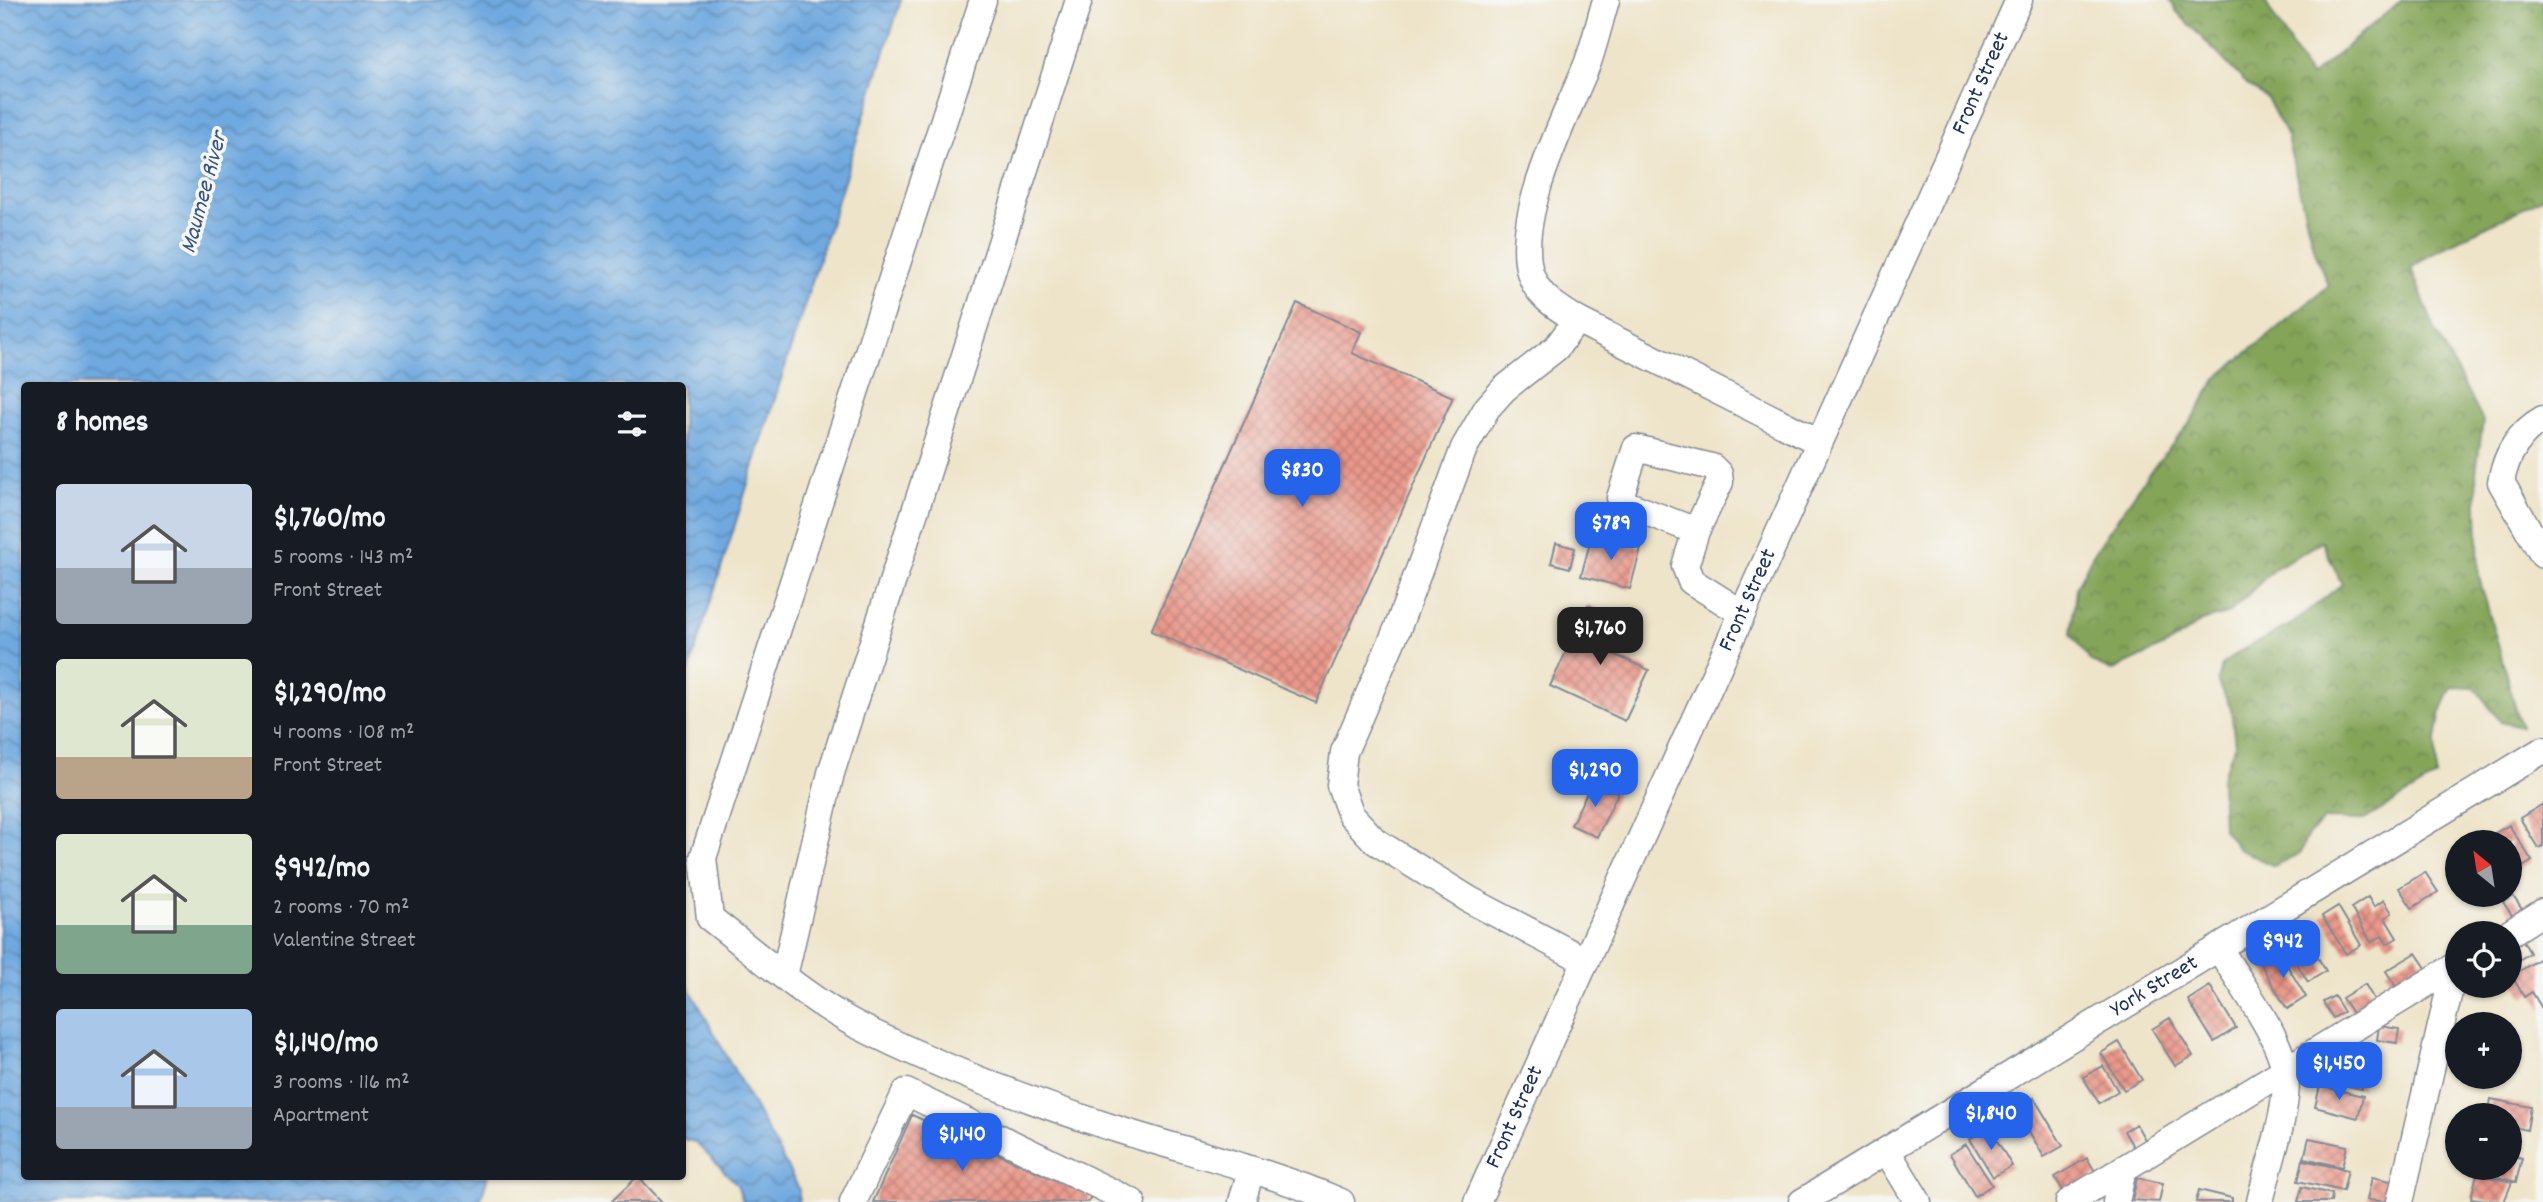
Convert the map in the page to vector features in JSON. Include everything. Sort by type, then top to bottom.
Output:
[{"type":"street","points":[[983,0],[703,858],[710,918],[784,976],[854,1023],[912,1051],[1109,1126],[1251,1170],[1342,1202]]},
{"type":"street","points":[[784,976],[831,773],[1079,0]]},
{"type":"street","points":[[1606,0],[1589,59],[1545,166],[1527,237],[1530,272],[1545,300],[1577,320],[1819,442]]},
{"type":"street","name":"Front Street","points":[[1477,1202],[2019,0]]},
{"type":"street","points":[[1577,320],[1556,348],[1504,389],[1487,408],[1464,448],[1398,627],[1344,752],[1340,785],[1351,815],[1375,841],[1470,900],[1586,961]]},
{"type":"street","points":[[2543,419],[2530,427],[2514,446],[2504,464],[2501,482],[2543,555]]},
{"type":"street","points":[[1696,531],[1685,566],[1687,574],[1691,581],[1742,613]]},
{"type":"street","name":"York Street","points":[[1802,1202],[2543,751]]},
{"type":"street","points":[[2522,925],[2543,912]]},
{"type":"street","points":[[2219,948],[2276,1045],[2284,1071],[2283,1107],[2260,1202]]},
{"type":"street","points":[[2069,1202],[2445,973]]},
{"type":"street","points":[[2400,1202],[2448,998]]},
{"type":"street","points":[[853,1202],[906,1092],[1132,1202]]},
{"type":"street","points":[[1887,1151],[1917,1202]]},
{"type":"street","points":[[2116,1202],[2123,1169]]},
{"type":"street","points":[[1242,1202],[1251,1170]]},
{"type":"green space","points":[[2170,0],[2264,0],[2310,77],[2402,0],[2543,0],[2543,197],[2443,248],[2411,268],[2436,332],[2483,421],[2476,472],[2479,577],[2521,727],[2501,722],[2475,688],[2452,687],[2441,711],[2436,740],[2436,777],[2364,820],[2324,819],[2307,836],[2300,853],[2274,866],[2238,849],[2223,829],[2221,780],[2235,745],[2231,709],[2218,681],[2222,665],[2240,651],[2292,624],[2342,584],[2322,542],[2274,569],[2229,613],[2202,621],[2171,643],[2112,671],[2091,662],[2071,634],[2076,588],[2092,556],[2148,474],[2190,423],[2217,378],[2328,286],[2312,243],[2287,137],[2267,98],[2248,85],[2176,11]]},
{"type":"water","name":"Maumee River","points":[[0,0],[901,0],[686,680],[686,382],[21,382],[21,1180],[487,1180],[480,1202],[0,1202]]},
{"type":"water","points":[[686,982],[799,1189],[799,1202],[743,1202],[737,1184],[695,1142],[686,1140]]},
{"type":"building","points":[[1297,303],[1361,332],[1352,353],[1453,397],[1316,703],[1151,631]]},
{"type":"building","points":[[1592,535],[1641,548],[1630,589],[1581,576]]},
{"type":"building","points":[[1556,543],[1575,548],[1570,568],[1551,563]]},
{"type":"building","points":[[1588,605],[1627,623],[1613,654],[1649,670],[1625,721],[1550,686]]},
{"type":"building","points":[[1593,780],[1618,793],[1597,837],[1571,825]]},
{"type":"building","points":[[2543,804],[2543,846],[2538,848],[2520,818]]},
{"type":"building","points":[[2522,845],[2532,861],[2522,867]]},
{"type":"building","points":[[2425,872],[2438,892],[2412,908],[2399,888]]},
{"type":"building","points":[[2368,897],[2374,907],[2384,900],[2392,913],[2385,918],[2397,938],[2387,944],[2382,936],[2371,942],[2351,908]]},
{"type":"building","points":[[2338,906],[2361,945],[2346,954],[2322,916]]},
{"type":"building","points":[[2506,907],[2520,907],[2523,911],[2514,918]]},
{"type":"building","points":[[2306,938],[2326,971],[2308,982],[2288,949]]},
{"type":"building","points":[[2522,939],[2530,953],[2522,958]]},
{"type":"building","points":[[2279,952],[2306,997],[2287,1009],[2260,963]]},
{"type":"building","points":[[2416,953],[2428,971],[2398,990],[2386,971]]},
{"type":"building","points":[[2539,959],[2543,966],[2543,1010],[2532,992],[2524,997],[2522,994],[2522,970]]},
{"type":"building","points":[[2365,984],[2376,1003],[2354,1016],[2342,998]]},
{"type":"building","points":[[2210,986],[2236,1028],[2214,1042],[2188,1000]]},
{"type":"building","points":[[2334,996],[2344,1012],[2333,1018],[2323,1002]]},
{"type":"building","points":[[2170,1018],[2193,1056],[2175,1066],[2152,1029]]},
{"type":"building","points":[[2379,1026],[2399,1029],[2397,1043],[2377,1040]]},
{"type":"building","points":[[2119,1042],[2142,1080],[2124,1090],[2101,1053]]},
{"type":"building","points":[[2330,1048],[2359,1055],[2355,1074],[2364,1076],[2361,1089],[2322,1080]]},
{"type":"building","points":[[2103,1066],[2118,1091],[2099,1103],[2083,1077]]},
{"type":"building","points":[[2320,1086],[2363,1096],[2358,1118],[2315,1107]]},
{"type":"building","points":[[2034,1098],[2063,1146],[2044,1157],[2016,1109]]},
{"type":"building","points":[[2491,1099],[2511,1103],[2490,1103]]},
{"type":"building","points":[[2522,1105],[2531,1107],[2527,1130],[2522,1129]]},
{"type":"building","points":[[912,1115],[1091,1196],[1088,1202],[873,1202]]},
{"type":"building","points":[[2136,1124],[2147,1143],[2135,1150],[2124,1131]]},
{"type":"building","points":[[1989,1127],[2012,1166],[1993,1177],[1970,1139]]},
{"type":"building","points":[[2309,1138],[2347,1146],[2342,1167],[2304,1158]]},
{"type":"building","points":[[1966,1144],[1992,1185],[1975,1196],[1950,1154]]},
{"type":"building","points":[[2087,1158],[2097,1175],[2065,1194],[2055,1177]]},
{"type":"building","points":[[2303,1160],[2348,1170],[2343,1191],[2298,1181]]},
{"type":"building","points":[[2372,1177],[2395,1182],[2391,1202],[2367,1200]]},
{"type":"building","points":[[2137,1178],[2163,1183],[2159,1202],[2132,1200]]},
{"type":"building","points":[[634,1180],[642,1180],[662,1202],[611,1202]]},
{"type":"building","points":[[2476,1180],[2512,1182],[2504,1202],[2471,1198]]},
{"type":"building","points":[[2302,1187],[2332,1194],[2331,1202],[2298,1202]]},
{"type":"building","points":[[2199,1190],[2232,1198],[2232,1202],[2196,1202]]}]
